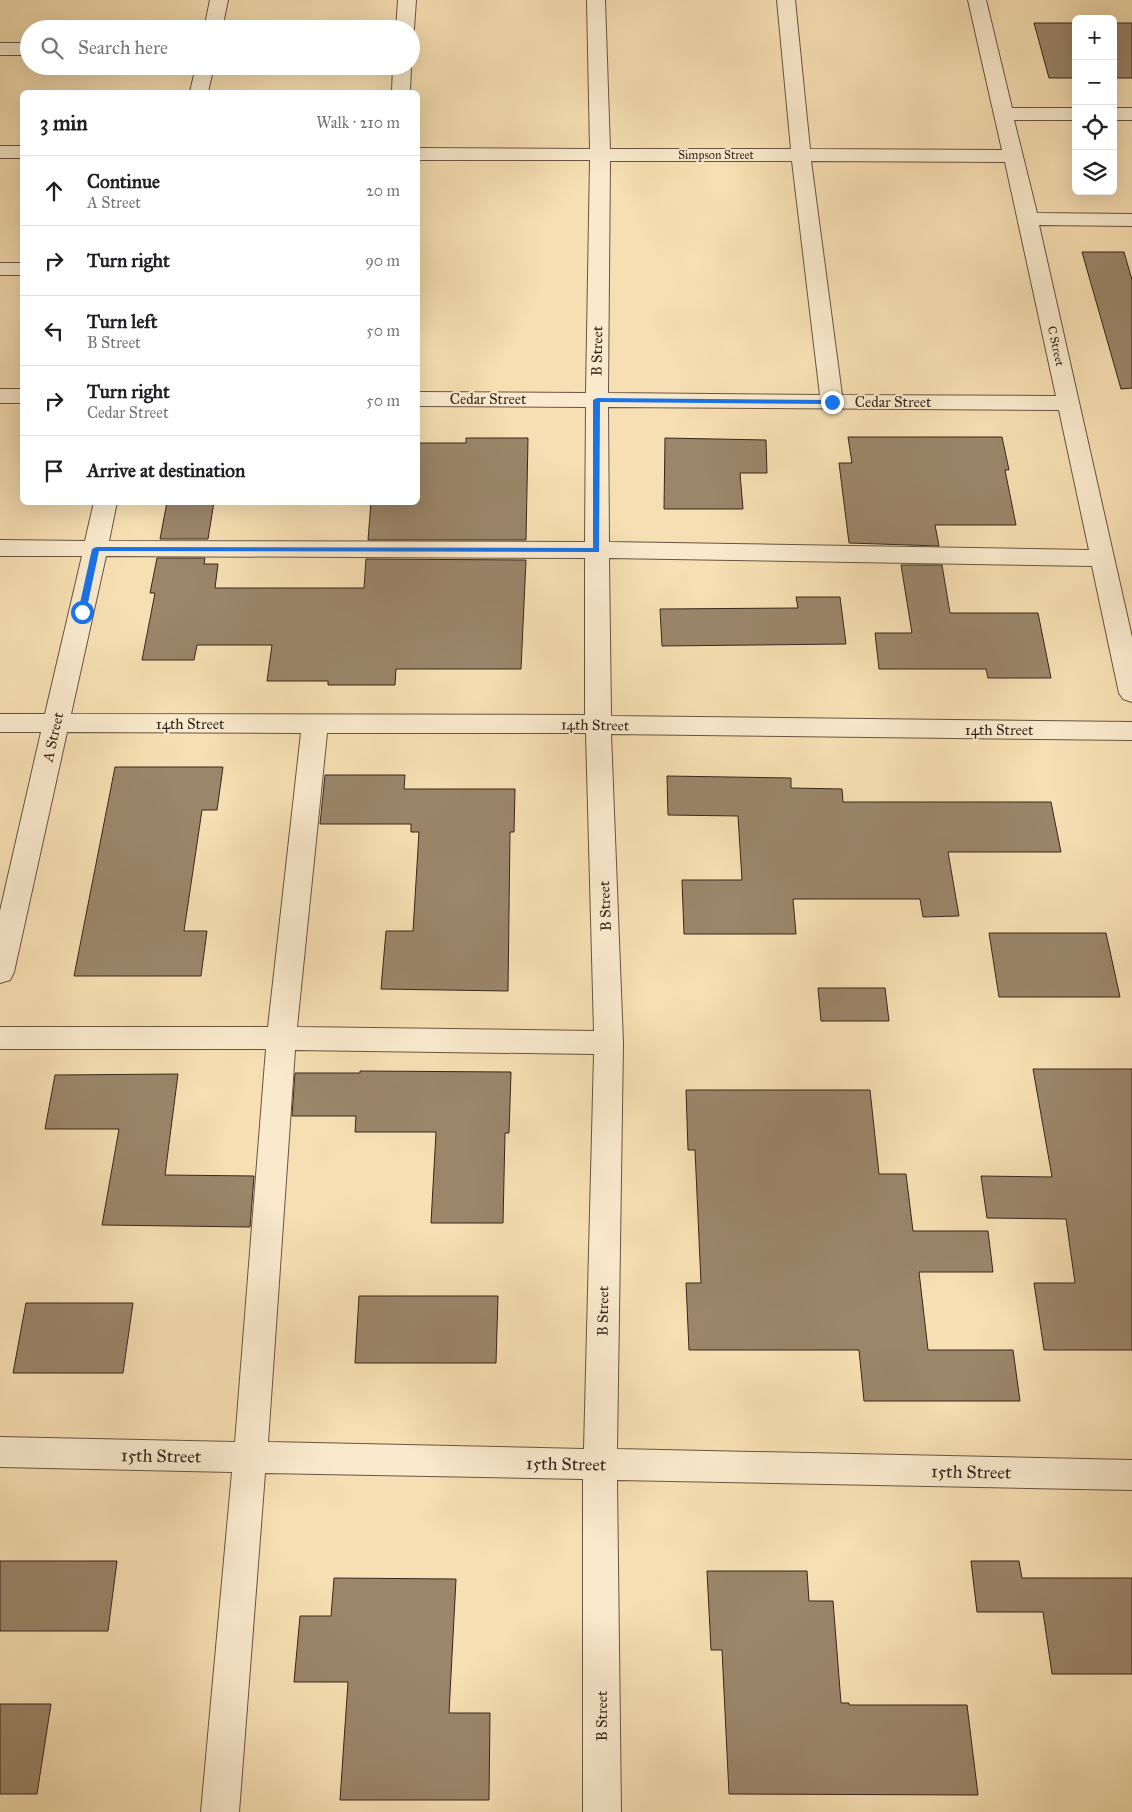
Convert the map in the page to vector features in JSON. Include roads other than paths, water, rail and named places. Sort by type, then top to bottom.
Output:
[{"type":"street","points":[[215,20],[219,0]]},
{"type":"street","points":[[406,20],[407,0]]},
{"type":"street","name":"B Street","points":[[596,0],[600,155],[597,400],[598,725],[609,1043],[600,1464],[602,1812]]},
{"type":"street","points":[[786,0],[801,156],[832,402]]},
{"type":"street","name":"C Street","points":[[977,0],[1014,156],[1132,693]]},
{"type":"street","points":[[0,49],[20,49]]},
{"type":"street","points":[[199,90],[203,75]]},
{"type":"street","points":[[400,90],[401,75]]},
{"type":"street","points":[[1004,114],[1072,114]]},
{"type":"street","points":[[1117,114],[1132,114]]},
{"type":"street","points":[[0,152],[20,152]]},
{"type":"street","name":"Simpson Street","points":[[420,154],[1014,156]]},
{"type":"street","points":[[1028,219],[1132,220]]},
{"type":"street","points":[[0,269],[20,269]]},
{"type":"street","points":[[0,396],[20,396]]},
{"type":"street","name":"Cedar Street","points":[[420,399],[1069,403]]},
{"type":"street","name":"A Street","points":[[0,972],[105,505]]},
{"type":"street","points":[[0,548],[597,550],[1101,558]]},
{"type":"street","name":"14th Street","points":[[0,723],[315,723],[1132,731]]},
{"type":"street","points":[[220,1812],[250,1458],[281,1038],[315,723]]},
{"type":"street","points":[[0,1038],[281,1038],[609,1043]]},
{"type":"street","name":"15th Street","points":[[0,1452],[1132,1475]]}]
